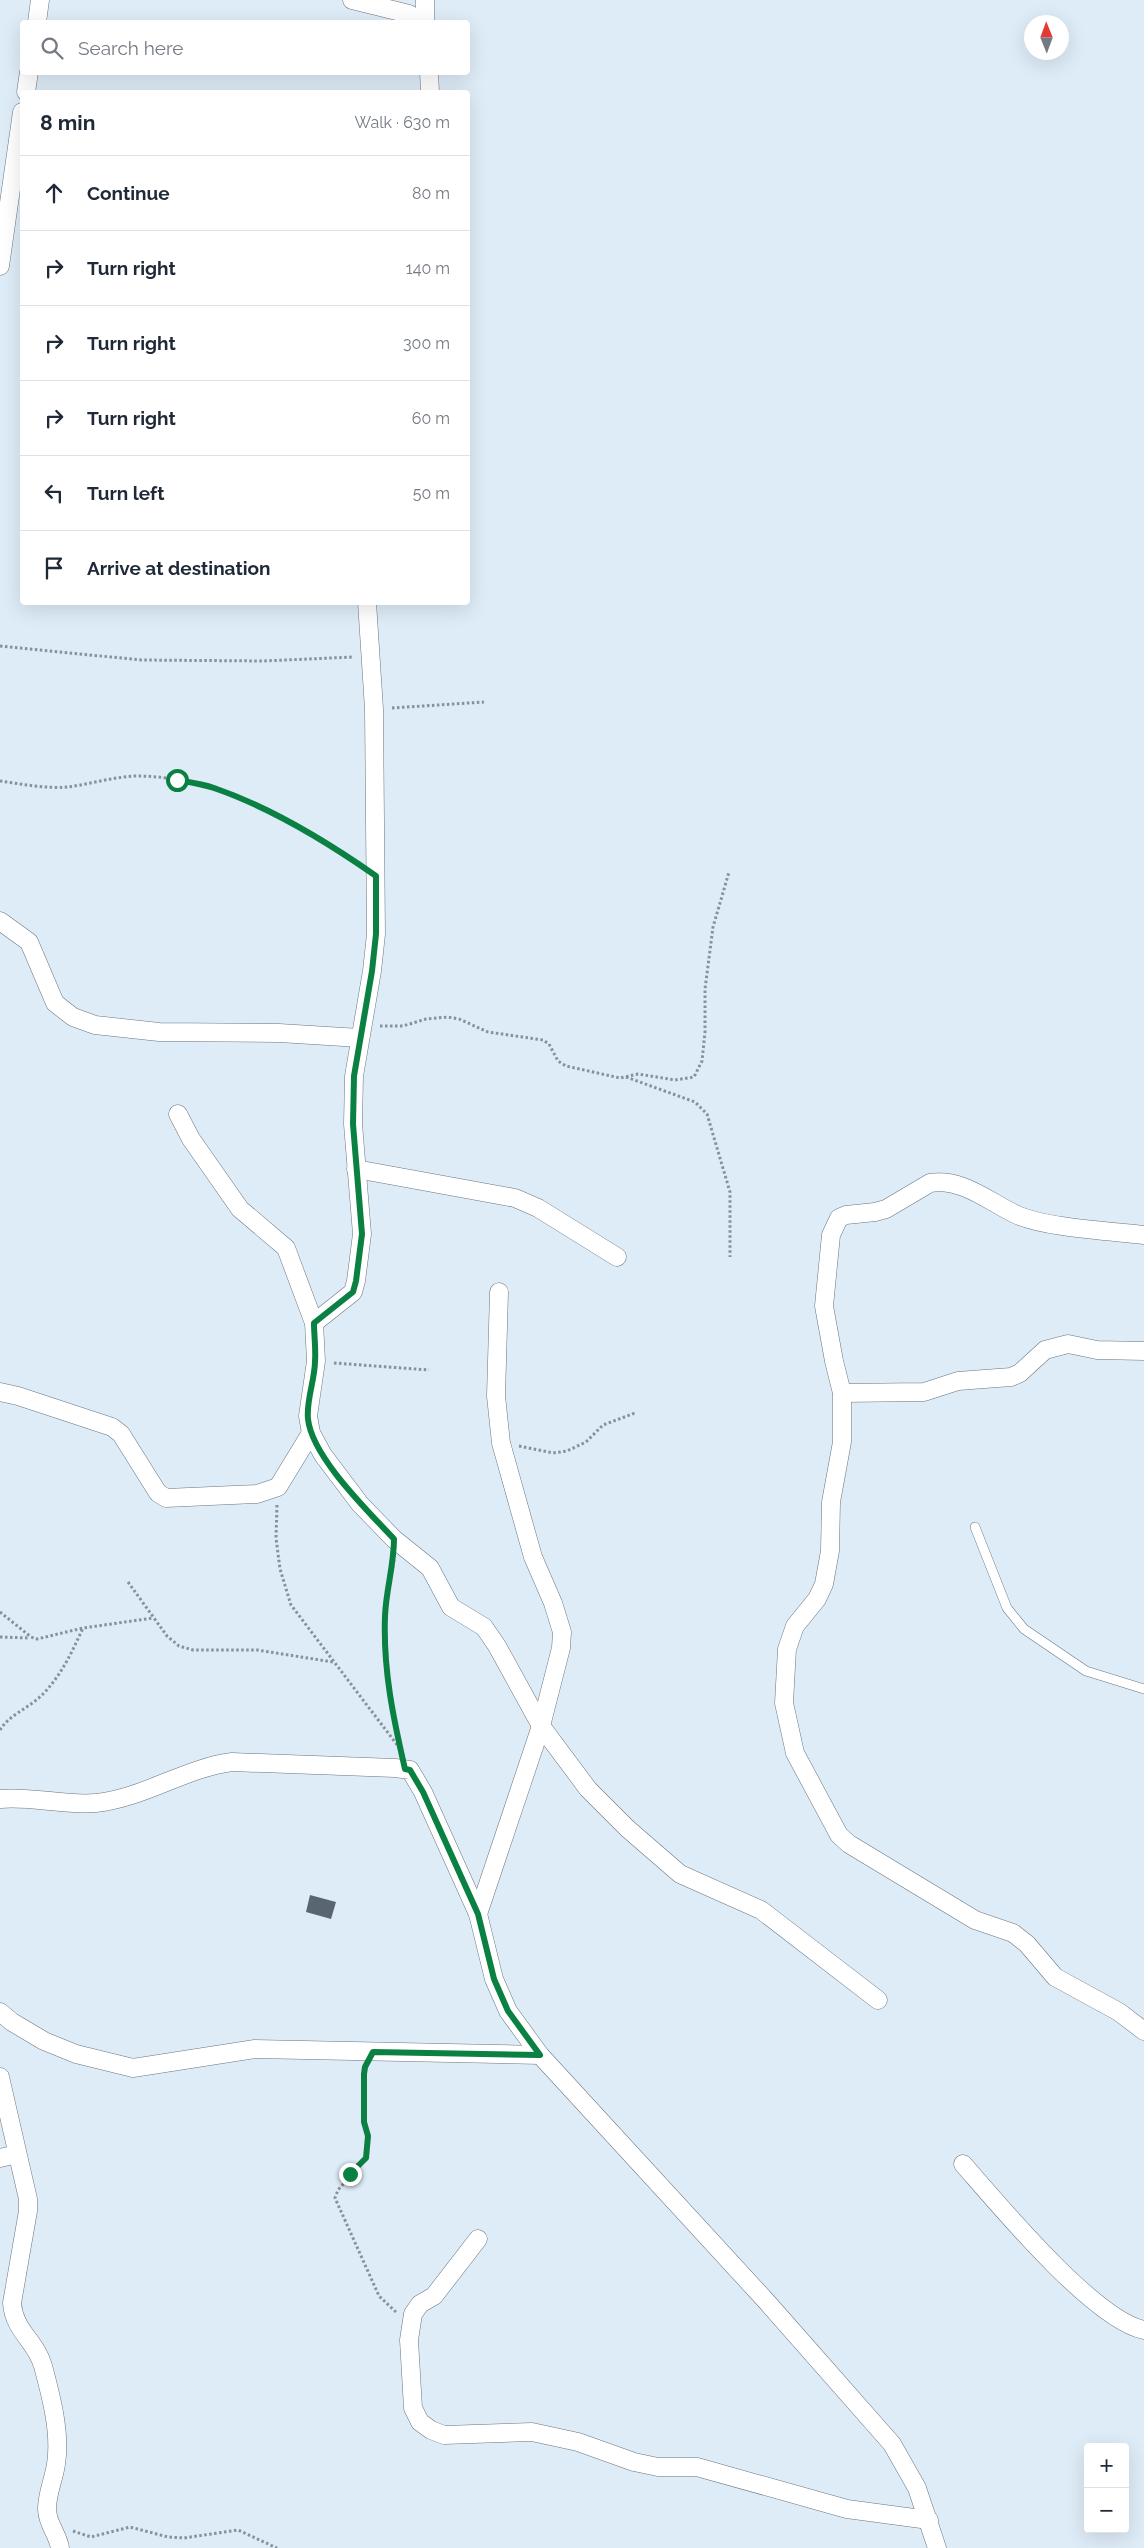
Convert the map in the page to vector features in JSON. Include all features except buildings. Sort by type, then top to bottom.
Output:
[{"type":"street","points":[[36,20],[40,0]]},
{"type":"street","points":[[352,0],[409,14],[420,20]]},
{"type":"street","points":[[424,20],[425,0]]},
{"type":"street","points":[[26,90],[29,75]]},
{"type":"street","points":[[429,75],[430,90]]},
{"type":"street","points":[[0,266],[20,126]]},
{"type":"street","points":[[314,1323],[353,1292],[362,1234],[353,1124],[354,1076],[376,934],[374,709],[369,657],[367,605]]},
{"type":"street","points":[[0,921],[29,942],[55,1003],[73,1017],[95,1025],[159,1032],[279,1033],[361,1031]]},
{"type":"street","points":[[178,1114],[190,1139],[240,1210],[286,1248],[314,1323],[316,1361],[308,1416],[311,1433],[322,1454],[360,1504],[394,1539],[430,1568],[451,1607],[484,1627],[497,1646],[541,1726],[588,1789],[628,1829],[680,1874],[761,1910],[878,2000]]},
{"type":"street","points":[[356,1169],[515,1198],[538,1208],[618,1257]]},
{"type":"street","points":[[1144,1235],[1027,1218],[966,1187],[938,1182],[930,1183],[886,1209],[839,1218],[831,1235],[824,1306],[830,1345],[842,1393],[842,1442],[831,1502],[830,1551],[824,1584],[817,1599],[795,1626],[787,1649],[784,1703],[795,1753],[839,1835],[849,1844],[975,1920],[1013,1933],[1028,1944],[1055,1977],[1119,2012],[1144,2031]]},
{"type":"street","points":[[478,1914],[541,1726],[562,1648],[562,1632],[554,1603],[533,1557],[502,1443],[496,1396],[500,1292]]},
{"type":"street","points":[[842,1393],[924,1392],[965,1380],[1011,1377],[1020,1373],[1045,1350],[1068,1344],[1080,1344],[1097,1350],[1144,1350]]},
{"type":"street","points":[[0,1392],[18,1396],[112,1427],[121,1434],[146,1476],[163,1497],[257,1494],[278,1486],[311,1433]]},
{"type":"street","points":[[0,1799],[19,1797],[95,1803],[144,1790],[211,1765],[232,1762],[410,1770],[423,1792],[478,1914],[494,1979],[508,2011],[540,2055],[767,2302],[892,2444],[917,2488],[937,2548]]},
{"type":"street","points":[[0,2012],[12,2022],[44,2041],[76,2054],[133,2068],[255,2049],[540,2055]]},
{"type":"street","points":[[0,2077],[18,2154],[28,2211],[12,2302],[12,2312],[17,2326],[39,2355],[56,2426],[56,2464],[47,2499],[49,2522],[60,2548]]},
{"type":"street","points":[[0,2158],[18,2154]]},
{"type":"street","points":[[964,2164],[1009,2217],[1087,2296],[1116,2318],[1144,2330]]},
{"type":"street","points":[[478,2239],[434,2296],[415,2309],[409,2340],[413,2408],[420,2422],[431,2430],[444,2435],[532,2432],[578,2442],[634,2462],[658,2468],[697,2468],[848,2509],[929,2520]]},
{"type":"lane","points":[[975,1527],[1007,1608],[1024,1629],[1086,1671],[1144,1689]]},
{"type":"path","points":[[0,646],[140,660],[263,661],[369,657]]},
{"type":"path","points":[[374,709],[484,702]]},
{"type":"path","points":[[0,781],[66,787],[135,776],[177,780],[213,787],[297,826],[336,848],[376,876]]},
{"type":"path","points":[[361,1031],[403,1026],[426,1019],[459,1019],[488,1032],[543,1040],[549,1044],[560,1064],[620,1078],[638,1074],[675,1080],[687,1080],[694,1077],[702,1062],[705,1032],[704,989],[713,927],[729,872]]},
{"type":"path","points":[[625,1077],[696,1102],[707,1114],[730,1192],[730,1257]]},
{"type":"path","points":[[316,1361],[429,1370]]},
{"type":"path","points":[[502,1443],[553,1453],[567,1451],[586,1442],[603,1425],[635,1413]]},
{"type":"path","points":[[278,1486],[276,1538],[280,1569],[291,1605],[400,1750]]},
{"type":"path","points":[[394,1539],[394,1560],[385,1614],[385,1653],[390,1705],[405,1769]]},
{"type":"path","points":[[128,1582],[154,1618],[179,1646],[193,1650],[258,1650],[333,1662]]},
{"type":"path","points":[[0,1612],[33,1638]]},
{"type":"path","points":[[0,1637],[45,1638],[83,1628],[154,1618]]},
{"type":"path","points":[[0,1730],[4,1723],[42,1695],[64,1667],[83,1628]]},
{"type":"path","points":[[373,2052],[365,2067],[364,2074],[364,2122],[368,2136],[366,2158],[338,2190],[335,2198],[379,2296],[389,2308],[412,2322]]},
{"type":"path","points":[[49,2522],[91,2537],[130,2527],[168,2537],[184,2538],[238,2530],[277,2548]]},
{"type":"route","points":[[177,780],[213,787],[274,814],[336,848],[376,876],[376,934],[372,971],[354,1076],[353,1124],[362,1234],[353,1292],[314,1323],[316,1361],[308,1416],[311,1433],[322,1454],[360,1504],[394,1539],[394,1560],[385,1614],[385,1653],[390,1705],[405,1769],[410,1770],[415,1776],[478,1914],[494,1979],[508,2011],[540,2055],[373,2052],[365,2067],[364,2074],[364,2122],[368,2136],[366,2158],[350,2174]]}]
